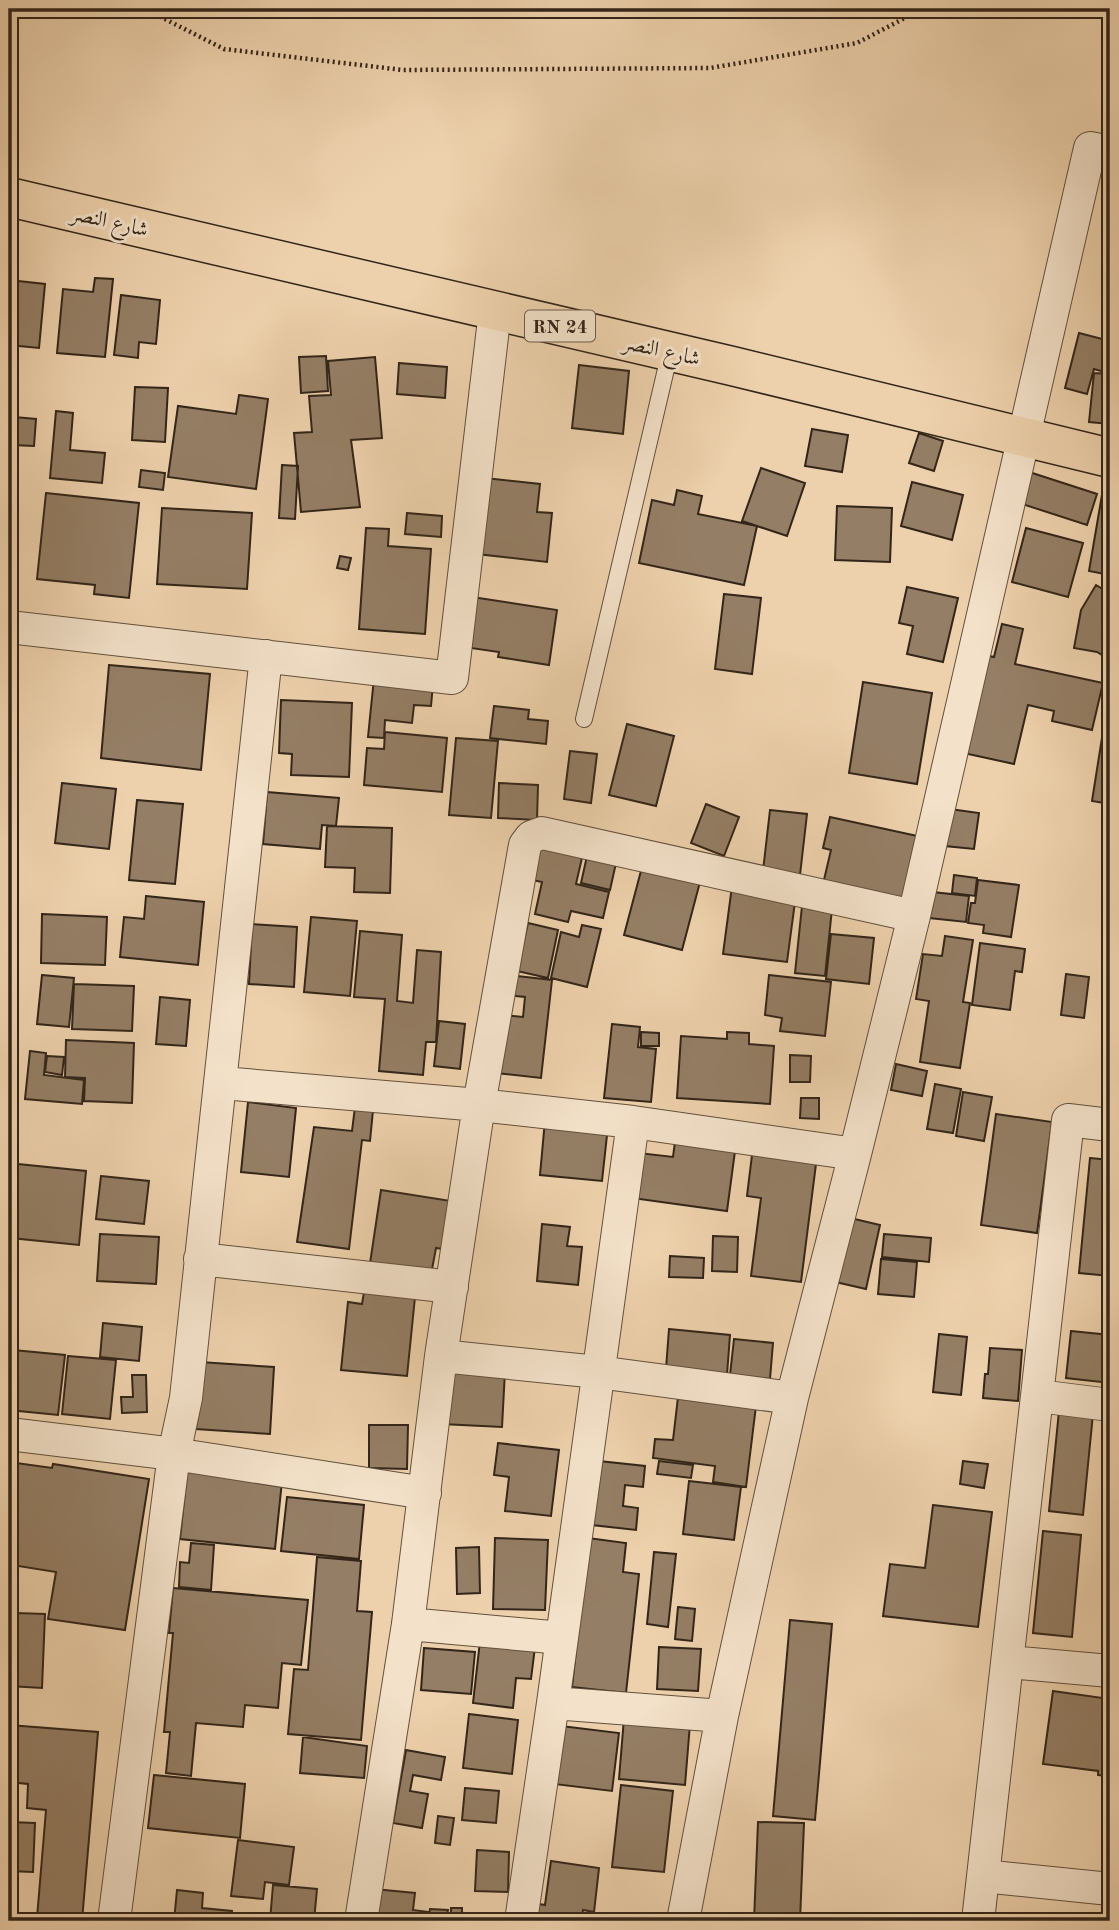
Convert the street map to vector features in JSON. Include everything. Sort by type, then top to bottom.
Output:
[{"type":"main road","name":"شارع النصر","points":[[9,197],[1110,458]]},
{"type":"street","points":[[683,1921],[722,1716],[792,1398],[914,916],[1090,148],[1110,152]]},
{"type":"street","points":[[9,626],[452,678],[495,311]]},
{"type":"street","points":[[114,1921],[174,1454],[186,1398],[266,656]]},
{"type":"street","points":[[361,1921],[408,1624],[441,1356],[479,1105],[525,845],[531,837],[542,834],[914,916]]},
{"type":"street","points":[[222,1083],[479,1105],[633,1122],[855,1154]]},
{"type":"street","points":[[978,1921],[1068,1120],[1110,1125]]},
{"type":"street","points":[[521,1921],[633,1122]]},
{"type":"street","points":[[200,1259],[452,1287]]},
{"type":"street","points":[[441,1356],[598,1372],[792,1398]]},
{"type":"street","points":[[1038,1396],[1110,1405]]},
{"type":"street","points":[[9,1434],[174,1454],[425,1493]]},
{"type":"street","points":[[408,1624],[562,1638]]},
{"type":"street","points":[[1009,1662],[1110,1671]]},
{"type":"street","points":[[553,1703],[722,1716]]},
{"type":"street","points":[[984,1876],[1110,1889]]},
{"type":"lane","points":[[584,719],[670,352]]},
{"type":"path","points":[[145,9],[224,49],[403,70],[710,68],[857,43],[922,9]]},
{"type":"building","points":[[95,278],[113,279],[105,357],[57,353],[63,289],[93,292]]},
{"type":"building","points":[[9,280],[45,284],[39,348],[9,345]]},
{"type":"building","points":[[121,295],[160,300],[156,344],[139,342],[138,358],[114,355]]},
{"type":"building","points":[[1079,333],[1110,341],[1108,373],[1094,369],[1087,394],[1065,388]]},
{"type":"building","points":[[326,356],[328,391],[301,393],[299,357]]},
{"type":"building","points":[[375,357],[382,438],[351,440],[360,507],[301,512],[294,433],[312,432],[309,396],[331,395],[328,361]]},
{"type":"building","points":[[399,363],[447,367],[445,398],[397,394]]},
{"type":"building","points":[[579,365],[629,371],[623,434],[572,428]]},
{"type":"building","points":[[1094,373],[1110,374],[1110,424],[1089,422]]},
{"type":"building","points":[[135,387],[168,388],[165,442],[132,440]]},
{"type":"building","points":[[239,395],[268,399],[256,489],[168,477],[178,406],[236,414]]},
{"type":"building","points":[[56,411],[73,413],[70,450],[105,453],[102,483],[50,478]]},
{"type":"building","points":[[14,417],[36,419],[34,446],[12,445]]},
{"type":"building","points":[[812,429],[848,435],[842,472],[805,466]]},
{"type":"building","points":[[919,433],[943,441],[934,471],[909,463]]},
{"type":"building","points":[[282,465],[298,466],[295,519],[279,518]]},
{"type":"building","points":[[761,468],[805,483],[787,536],[742,521]]},
{"type":"building","points":[[141,470],[165,473],[163,490],[139,487]]},
{"type":"building","points":[[1023,470],[1097,494],[1087,525],[1013,501]]},
{"type":"building","points":[[485,478],[540,484],[537,512],[552,513],[547,562],[477,554]]},
{"type":"building","points":[[912,482],[963,495],[952,540],[901,526]]},
{"type":"building","points":[[1104,483],[1110,484],[1110,575],[1089,571]]},
{"type":"building","points":[[677,490],[702,496],[698,514],[757,526],[744,585],[639,563],[652,500],[674,505]]},
{"type":"building","points":[[46,493],[139,503],[129,598],[94,594],[95,585],[37,579]]},
{"type":"building","points":[[9,503],[16,504],[9,570]]},
{"type":"building","points":[[837,506],[892,508],[890,562],[835,560]]},
{"type":"building","points":[[162,508],[252,513],[247,589],[157,584]]},
{"type":"building","points":[[407,513],[442,516],[441,537],[405,534]]},
{"type":"building","points":[[366,528],[389,529],[388,546],[431,549],[425,634],[359,629]]},
{"type":"building","points":[[1026,528],[1083,543],[1068,597],[1012,582]]},
{"type":"building","points":[[340,556],[351,558],[348,570],[337,568]]},
{"type":"building","points":[[1110,584],[1110,660],[1097,652],[1074,648],[1081,610],[1096,585],[1106,591]]},
{"type":"building","points":[[907,587],[958,598],[943,662],[907,654],[913,626],[899,623]]},
{"type":"building","points":[[724,594],[761,598],[752,674],[715,669]]},
{"type":"building","points":[[472,597],[557,610],[549,665],[498,657],[499,652],[464,647]]},
{"type":"building","points":[[1002,624],[1023,629],[1015,664],[1103,683],[1092,730],[1052,721],[1054,711],[1028,705],[1014,764],[959,752],[980,654],[994,657]]},
{"type":"building","points":[[109,665],[210,674],[201,770],[101,758]]},
{"type":"building","points":[[374,678],[433,684],[431,706],[414,705],[412,723],[385,720],[384,738],[368,737]]},
{"type":"building","points":[[863,682],[932,693],[917,784],[849,773]]},
{"type":"building","points":[[281,700],[352,703],[349,777],[291,775],[292,754],[279,753]]},
{"type":"building","points":[[494,706],[529,710],[528,719],[548,721],[546,744],[490,738]]},
{"type":"building","points":[[1107,706],[1110,707],[1110,804],[1092,801]]},
{"type":"building","points":[[627,724],[674,736],[656,806],[609,795]]},
{"type":"building","points":[[385,732],[447,738],[442,792],[364,785],[367,748],[384,749]]},
{"type":"building","points":[[456,738],[498,741],[491,818],[449,815]]},
{"type":"building","points":[[570,751],[597,754],[591,803],[564,799]]},
{"type":"building","points":[[62,783],[116,789],[109,849],[55,843]]},
{"type":"building","points":[[499,783],[538,785],[537,820],[498,818]]},
{"type":"building","points":[[267,792],[339,798],[336,826],[322,825],[320,849],[263,844]]},
{"type":"building","points":[[137,800],[183,804],[175,884],[129,880]]},
{"type":"building","points":[[706,804],[739,817],[724,856],[691,843]]},
{"type":"building","points":[[950,809],[979,813],[974,849],[945,846]]},
{"type":"building","points":[[770,810],[807,814],[800,875],[763,871]]},
{"type":"building","points":[[830,817],[922,837],[905,909],[823,884],[831,850],[823,848]]},
{"type":"building","points":[[327,826],[392,828],[390,893],[354,892],[355,868],[325,867]]},
{"type":"building","points":[[542,839],[584,849],[576,884],[609,892],[603,918],[571,911],[568,922],[535,914],[542,882],[532,880]]},
{"type":"building","points":[[587,856],[616,863],[610,890],[581,883]]},
{"type":"building","points":[[642,867],[700,882],[682,950],[624,935]]},
{"type":"building","points":[[954,875],[977,878],[975,896],[952,893]]},
{"type":"building","points":[[978,880],[1019,885],[1011,937],[983,933],[984,925],[968,923],[971,903],[975,903]]},
{"type":"building","points":[[732,886],[796,894],[787,962],[723,954]]},
{"type":"building","points":[[923,891],[969,896],[966,922],[920,917]]},
{"type":"building","points":[[146,896],[204,902],[198,965],[120,957],[124,917],[144,919]]},
{"type":"building","points":[[802,906],[832,909],[825,976],[795,973]]},
{"type":"building","points":[[42,914],[107,917],[105,965],[41,963]]},
{"type":"building","points":[[311,917],[357,921],[350,996],[304,992]]},
{"type":"building","points":[[528,923],[558,930],[548,978],[517,971]]},
{"type":"building","points":[[252,924],[297,927],[294,987],[249,984]]},
{"type":"building","points":[[582,925],[601,929],[587,987],[551,978],[561,932],[579,937]]},
{"type":"building","points":[[360,931],[402,935],[397,1001],[413,1003],[417,950],[441,952],[436,1042],[426,1042],[423,1075],[379,1071],[385,999],[354,997]]},
{"type":"building","points":[[831,934],[874,938],[869,984],[826,979]]},
{"type":"building","points":[[945,936],[973,940],[963,1002],[970,1003],[960,1068],[920,1062],[929,1001],[916,999],[923,954],[942,956]]},
{"type":"building","points":[[980,943],[1025,949],[1022,972],[1015,971],[1010,1010],[972,1005]]},
{"type":"building","points":[[1066,974],[1089,977],[1084,1018],[1061,1015]]},
{"type":"building","points":[[42,975],[74,978],[69,1027],[37,1024]]},
{"type":"building","points":[[507,975],[552,980],[541,1078],[496,1073],[502,1015],[523,1017],[525,997],[505,995]]},
{"type":"building","points":[[769,975],[831,982],[825,1036],[780,1031],[782,1018],[765,1015]]},
{"type":"building","points":[[74,984],[134,986],[132,1031],[72,1029]]},
{"type":"building","points":[[160,997],[190,1000],[186,1046],[156,1044]]},
{"type":"building","points":[[439,1021],[465,1024],[460,1069],[434,1066]]},
{"type":"building","points":[[612,1024],[640,1027],[638,1047],[656,1049],[651,1102],[604,1098]]},
{"type":"building","points":[[641,1032],[659,1033],[659,1046],[641,1046]]},
{"type":"building","points":[[727,1032],[749,1033],[749,1044],[774,1046],[770,1104],[677,1098],[681,1036],[727,1039]]},
{"type":"building","points":[[66,1040],[134,1043],[132,1103],[84,1101],[85,1078],[65,1077]]},
{"type":"building","points":[[30,1051],[46,1053],[44,1075],[84,1080],[82,1104],[25,1099]]},
{"type":"building","points":[[790,1055],[811,1056],[810,1082],[790,1082]]},
{"type":"building","points":[[47,1056],[64,1057],[62,1075],[45,1072]]},
{"type":"building","points":[[896,1064],[927,1071],[922,1096],[891,1090]]},
{"type":"building","points":[[935,1084],[961,1089],[953,1133],[927,1129]]},
{"type":"building","points":[[963,1092],[992,1097],[984,1141],[956,1136]]},
{"type":"building","points":[[801,1098],[819,1098],[819,1119],[800,1118]]},
{"type":"building","points":[[248,1102],[296,1108],[289,1177],[241,1172]]},
{"type":"building","points":[[355,1107],[373,1110],[370,1141],[362,1140],[349,1249],[297,1242],[314,1127],[352,1131]]},
{"type":"building","points":[[996,1114],[1052,1122],[1037,1233],[981,1225]]},
{"type":"building","points":[[545,1120],[608,1126],[602,1181],[540,1175]]},
{"type":"building","points":[[675,1142],[735,1151],[727,1211],[632,1198],[639,1153],[673,1157]]},
{"type":"building","points":[[753,1147],[817,1156],[801,1282],[751,1276],[761,1198],[747,1196]]},
{"type":"building","points":[[1090,1158],[1110,1160],[1110,1276],[1079,1273]]},
{"type":"building","points":[[18,1164],[86,1171],[79,1245],[11,1238]]},
{"type":"building","points":[[101,1176],[149,1181],[144,1224],[96,1219]]},
{"type":"building","points":[[381,1190],[451,1201],[443,1249],[436,1248],[430,1280],[369,1270]]},
{"type":"building","points":[[846,1217],[880,1225],[866,1289],[831,1281]]},
{"type":"building","points":[[542,1224],[570,1227],[567,1246],[582,1247],[578,1285],[537,1281]]},
{"type":"building","points":[[100,1234],[159,1237],[156,1284],[97,1281]]},
{"type":"building","points":[[884,1234],[931,1238],[929,1262],[882,1257]]},
{"type":"building","points":[[713,1236],[738,1237],[737,1272],[712,1271]]},
{"type":"building","points":[[670,1256],[704,1258],[703,1278],[669,1277]]},
{"type":"building","points":[[881,1259],[917,1262],[914,1297],[878,1294]]},
{"type":"building","points":[[364,1292],[415,1297],[407,1376],[341,1370],[348,1302],[362,1304]]},
{"type":"building","points":[[103,1323],[142,1327],[139,1361],[100,1357]]},
{"type":"building","points":[[669,1329],[730,1335],[727,1375],[666,1369]]},
{"type":"building","points":[[1071,1331],[1110,1335],[1110,1383],[1066,1378]]},
{"type":"building","points":[[939,1334],[967,1337],[961,1395],[933,1392]]},
{"type":"building","points":[[734,1339],[773,1343],[770,1379],[730,1375]]},
{"type":"building","points":[[990,1348],[1022,1350],[1018,1401],[983,1398]]},
{"type":"building","points":[[13,1350],[65,1355],[58,1415],[9,1410]]},
{"type":"building","points":[[68,1356],[116,1360],[110,1419],[62,1414]]},
{"type":"building","points":[[200,1362],[274,1367],[270,1434],[196,1429]]},
{"type":"building","points":[[444,1368],[505,1371],[502,1427],[442,1424]]},
{"type":"building","points":[[132,1375],[146,1375],[147,1412],[122,1413],[121,1397],[133,1397]]},
{"type":"building","points":[[678,1397],[756,1406],[746,1487],[713,1482],[715,1466],[653,1458],[655,1439],[673,1440]]},
{"type":"building","points":[[1059,1411],[1093,1414],[1083,1515],[1049,1511]]},
{"type":"building","points":[[369,1425],[408,1425],[407,1469],[369,1468]]},
{"type":"building","points":[[498,1443],[559,1450],[551,1516],[505,1511],[509,1477],[494,1475]]},
{"type":"building","points":[[599,1461],[645,1466],[643,1487],[625,1485],[623,1506],[638,1508],[636,1530],[592,1525]]},
{"type":"building","points":[[659,1461],[693,1465],[691,1478],[657,1474]]},
{"type":"building","points":[[963,1461],[988,1464],[984,1488],[960,1484]]},
{"type":"building","points":[[9,1462],[52,1468],[53,1464],[149,1479],[125,1630],[48,1619],[56,1572],[12,1565],[13,1556],[9,1555]]},
{"type":"building","points":[[187,1471],[282,1481],[275,1549],[180,1539]]},
{"type":"building","points":[[689,1481],[741,1487],[734,1540],[683,1534]]},
{"type":"building","points":[[287,1497],[364,1505],[359,1559],[281,1551]]},
{"type":"building","points":[[933,1505],[992,1512],[978,1627],[883,1616],[890,1564],[925,1568]]},
{"type":"building","points":[[1043,1531],[1081,1535],[1072,1637],[1033,1633]]},
{"type":"building","points":[[495,1538],[548,1540],[545,1610],[493,1609]]},
{"type":"building","points":[[588,1538],[626,1543],[623,1572],[639,1574],[626,1693],[572,1687]]},
{"type":"building","points":[[191,1543],[214,1545],[211,1590],[179,1587],[180,1562],[189,1563]]},
{"type":"building","points":[[479,1547],[480,1593],[457,1594],[456,1548]]},
{"type":"building","points":[[654,1552],[676,1554],[668,1627],[647,1624]]},
{"type":"building","points":[[317,1557],[361,1561],[357,1611],[372,1612],[361,1740],[288,1734],[294,1669],[308,1670]]},
{"type":"building","points":[[173,1588],[308,1600],[301,1665],[282,1663],[278,1708],[245,1705],[243,1727],[196,1723],[191,1776],[166,1773],[170,1732],[164,1732],[173,1633],[169,1633]]},
{"type":"building","points":[[678,1607],[695,1609],[692,1641],[675,1639]]},
{"type":"building","points":[[16,1613],[45,1614],[42,1688],[9,1686],[9,1620],[16,1620]]},
{"type":"building","points":[[790,1620],[832,1624],[815,1820],[773,1816]]},
{"type":"building","points":[[480,1641],[535,1647],[531,1679],[516,1678],[513,1708],[473,1703]]},
{"type":"building","points":[[659,1647],[701,1649],[698,1691],[657,1689]]},
{"type":"building","points":[[424,1648],[475,1652],[471,1694],[421,1690]]},
{"type":"building","points":[[1053,1691],[1110,1699],[1110,1777],[1098,1775],[1098,1771],[1043,1764]]},
{"type":"building","points":[[469,1714],[518,1720],[512,1774],[463,1768]]},
{"type":"building","points":[[624,1718],[690,1724],[685,1785],[619,1779]]},
{"type":"building","points":[[9,1725],[98,1732],[82,1921],[37,1918],[46,1810],[27,1808],[28,1784],[9,1782]]},
{"type":"building","points":[[561,1726],[619,1733],[612,1791],[554,1784]]},
{"type":"building","points":[[303,1737],[367,1746],[364,1778],[300,1773]]},
{"type":"building","points":[[406,1750],[445,1757],[441,1780],[413,1775],[410,1791],[428,1794],[422,1828],[393,1823]]},
{"type":"building","points":[[154,1775],[245,1784],[240,1838],[148,1828]]},
{"type":"building","points":[[621,1785],[673,1791],[664,1872],[612,1867]]},
{"type":"building","points":[[465,1788],[499,1791],[496,1823],[462,1820]]},
{"type":"building","points":[[438,1816],[454,1818],[450,1845],[435,1843]]},
{"type":"building","points":[[9,1822],[35,1823],[33,1872],[9,1871]]},
{"type":"building","points":[[758,1822],[804,1823],[800,1921],[754,1921]]},
{"type":"building","points":[[238,1840],[294,1847],[289,1885],[265,1882],[263,1899],[231,1896]]},
{"type":"building","points":[[477,1850],[509,1852],[508,1892],[475,1891]]},
{"type":"building","points":[[551,1861],[599,1868],[594,1912],[583,1910],[582,1916],[619,1921],[530,1921],[533,1903],[545,1905]]},
{"type":"building","points":[[273,1885],[317,1889],[314,1921],[270,1921]]},
{"type":"building","points":[[374,1889],[415,1893],[413,1910],[429,1912],[428,1921],[370,1921]]},
{"type":"building","points":[[177,1890],[203,1893],[202,1908],[232,1911],[231,1921],[174,1921]]},
{"type":"building","points":[[451,1908],[462,1908],[462,1921],[451,1921]]},
{"type":"building","points":[[430,1909],[448,1910],[446,1921],[428,1921]]}]
